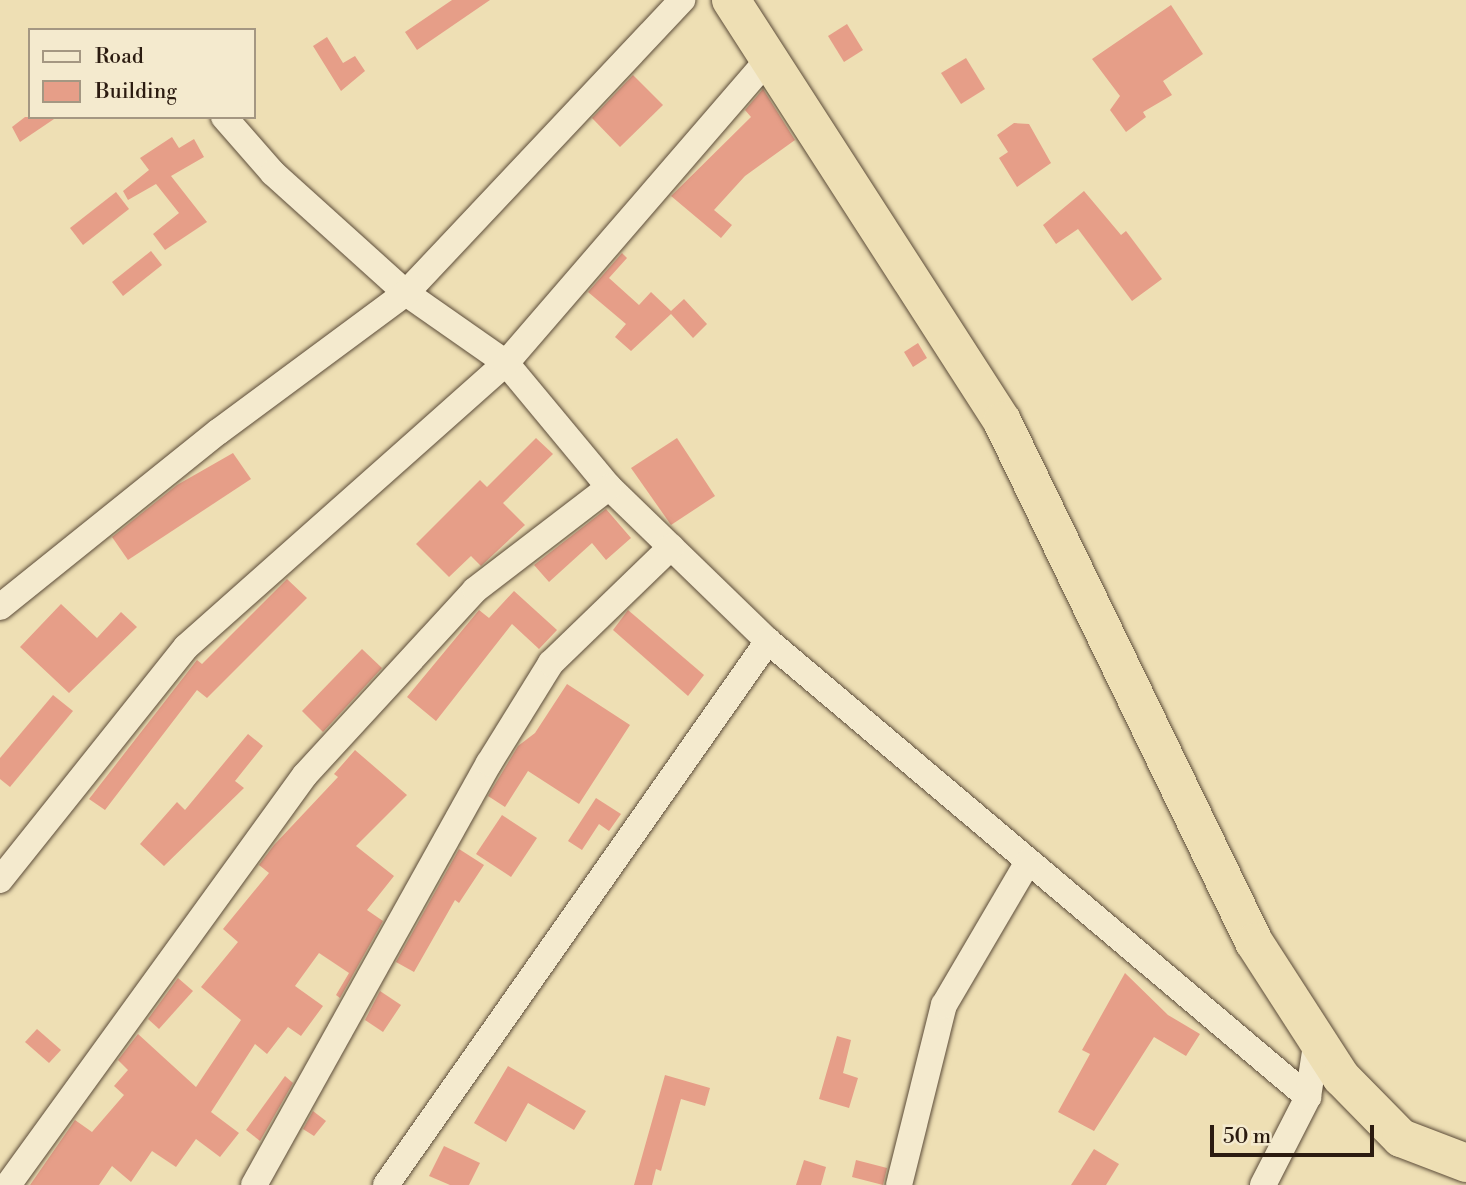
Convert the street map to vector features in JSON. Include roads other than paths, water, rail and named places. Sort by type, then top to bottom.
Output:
[{"type":"highway","points":[[731,0],[1002,421],[1254,942],[1341,1077],[1401,1138],[1466,1164]]},
{"type":"street","points":[[0,607],[218,432],[406,293],[682,0]]},
{"type":"street","points":[[0,880],[186,647],[506,363],[768,59]]},
{"type":"street","points":[[226,119],[273,173],[406,293],[506,363],[609,487],[768,640],[1308,1097]]},
{"type":"street","points":[[8,1185],[305,775],[475,590],[609,487]]},
{"type":"street","points":[[254,1185],[489,763],[551,663],[671,547]]},
{"type":"street","points":[[386,1185],[768,640]]},
{"type":"street","points":[[899,1185],[944,1005],[1028,862]]},
{"type":"street","points":[[1263,1185],[1308,1097],[1317,1039]]}]
